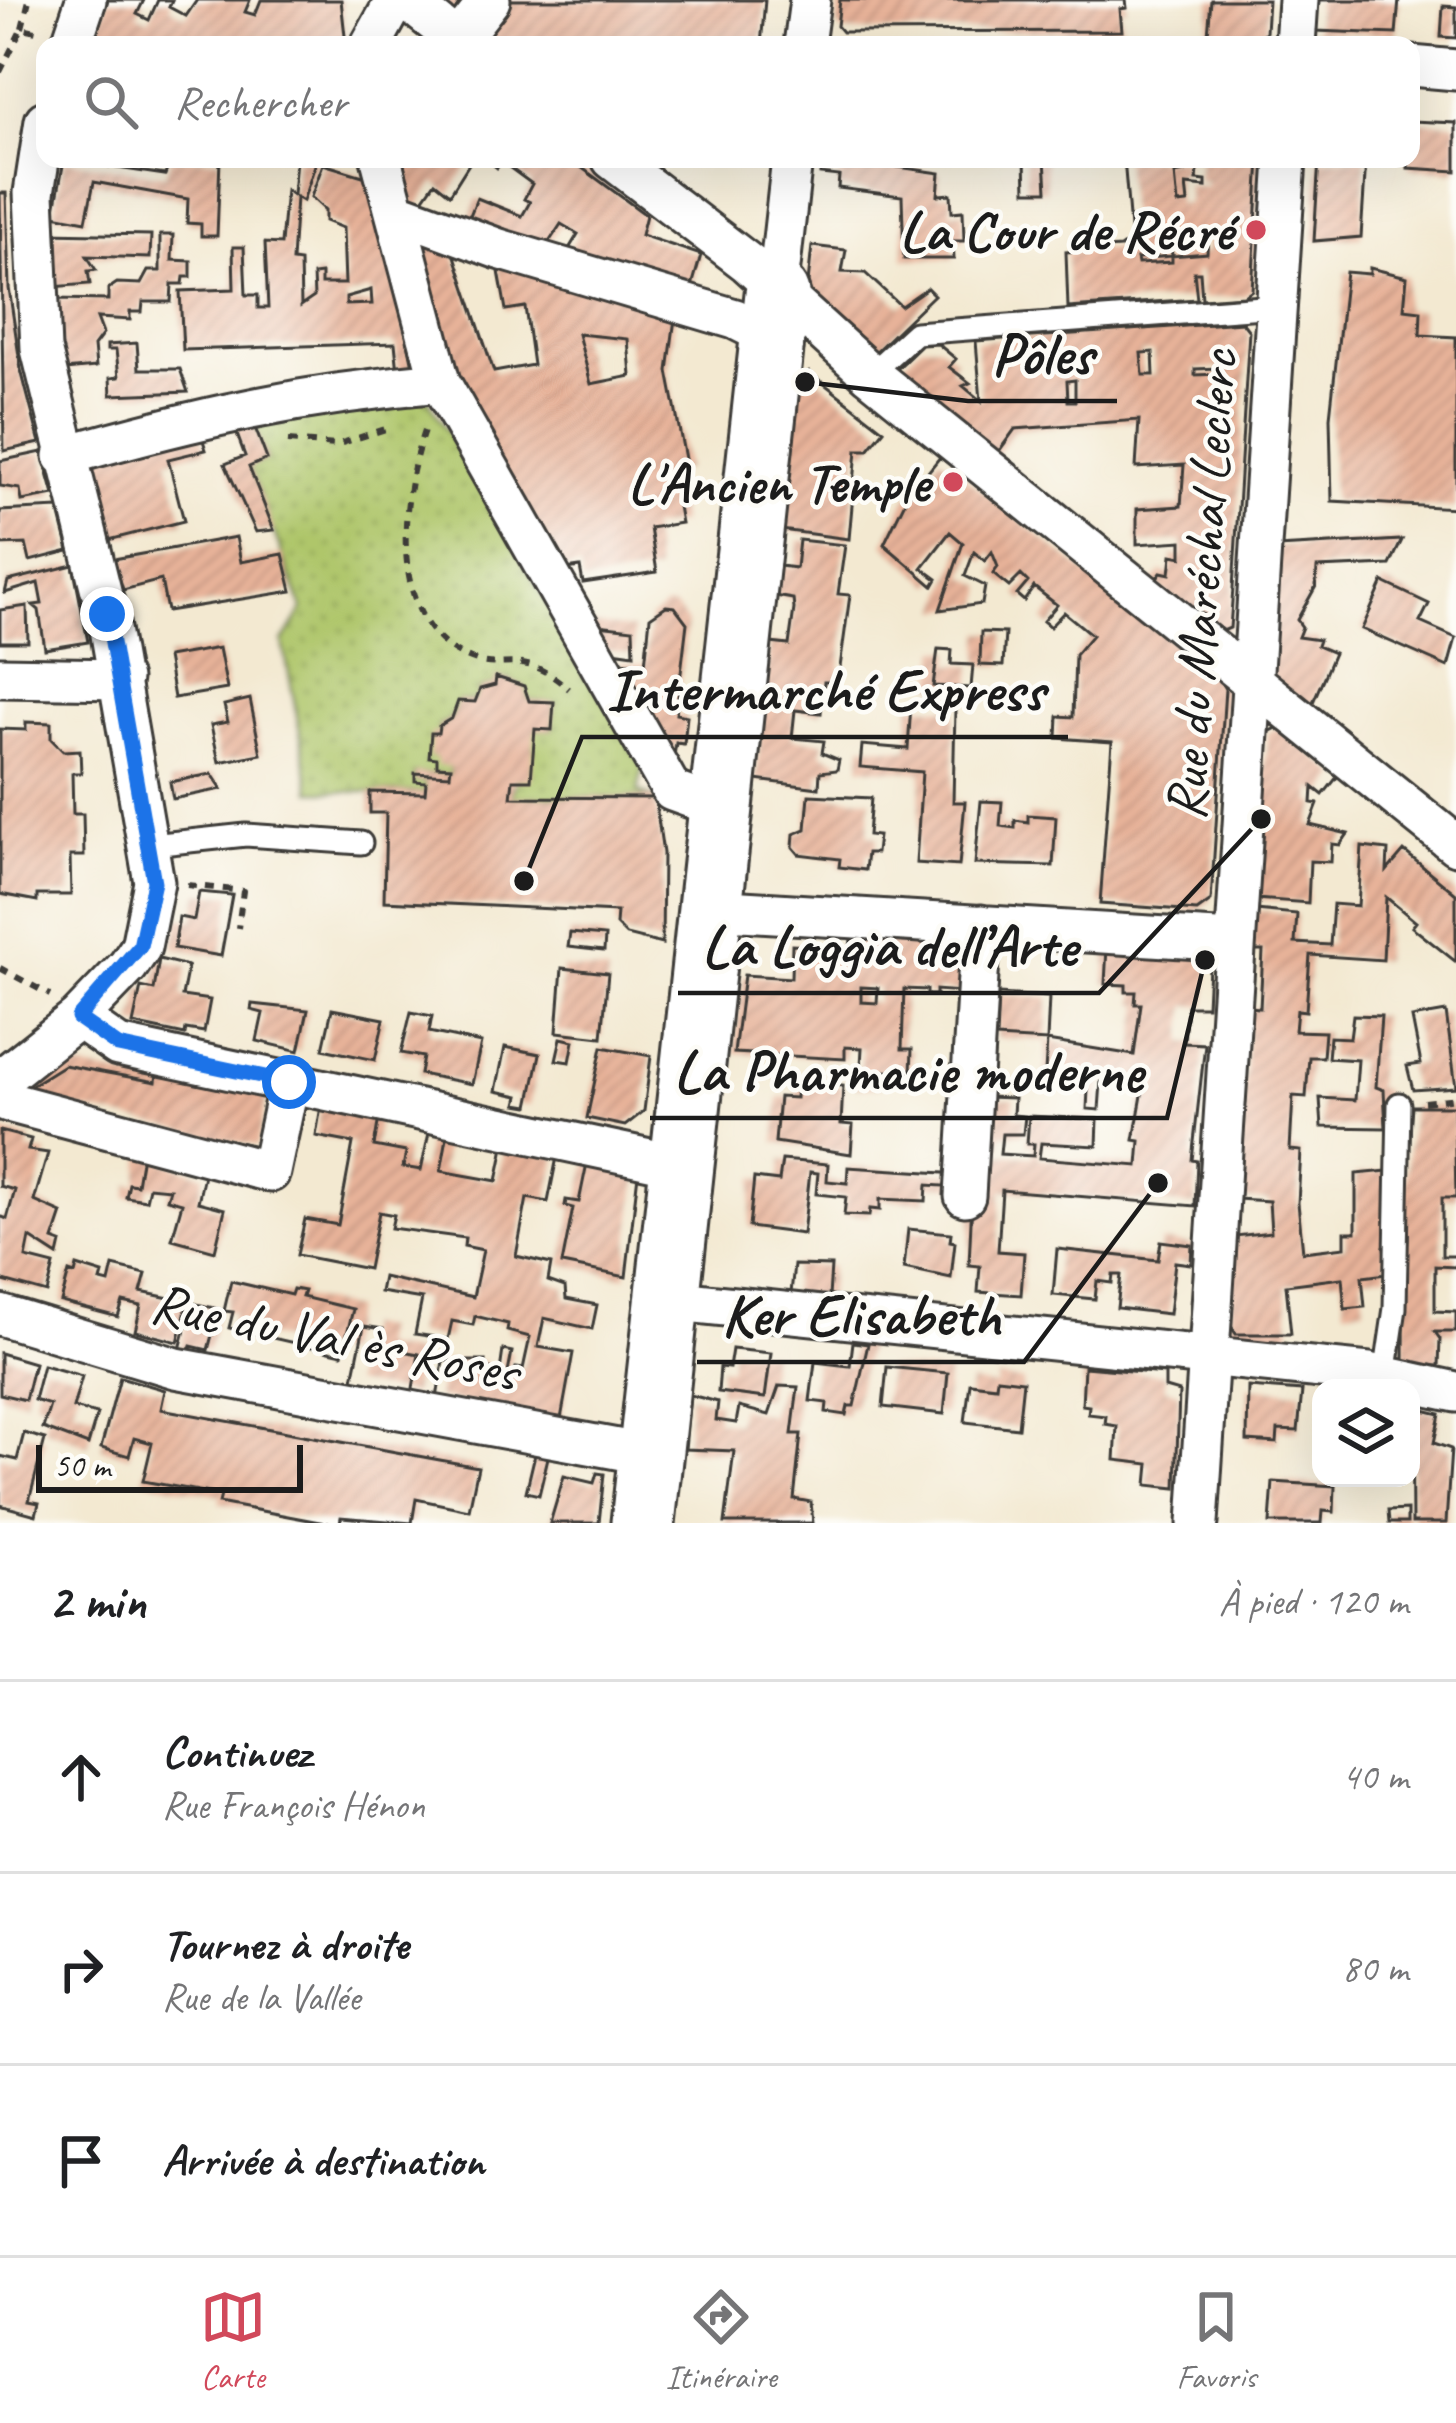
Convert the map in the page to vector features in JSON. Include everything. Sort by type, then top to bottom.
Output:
[{"type":"main road","points":[[643,1523],[774,315]]},
{"type":"street","points":[[61,36],[86,0]]},
{"type":"street","points":[[376,36],[396,0]]},
{"type":"street","points":[[407,0],[451,36]]},
{"type":"street","points":[[465,36],[490,0]]},
{"type":"street","points":[[805,36],[810,0]]},
{"type":"street","points":[[1296,36],[1298,0]]},
{"type":"street","points":[[1420,67],[1456,70]]},
{"type":"street","points":[[0,1080],[78,1018],[140,946],[152,864],[121,679],[41,349],[18,164],[36,135]]},
{"type":"street","points":[[384,168],[440,382],[671,791],[719,808]]},
{"type":"street","points":[[624,168],[748,263],[774,315],[870,374],[1456,845]]},
{"type":"street","points":[[774,315],[791,168]]},
{"type":"street","name":"Rue du Maréchal Leclerc","points":[[1198,1523],[1249,675],[1285,168]]},
{"type":"street","points":[[398,212],[499,249],[735,320],[774,315]]},
{"type":"street","points":[[64,456],[195,418],[319,393],[440,382]]},
{"type":"street","points":[[0,677],[121,679]]},
{"type":"street","points":[[710,908],[1233,941]]},
{"type":"street","points":[[965,1196],[981,925]]},
{"type":"street","points":[[78,1018],[118,1046],[682,1166]]},
{"type":"street","points":[[0,1094],[8,1102],[270,1172],[289,1082]]},
{"type":"street","points":[[668,1300],[1208,1355],[1385,1376],[1456,1392]]},
{"type":"street","name":"Rue du Val ès Roses","points":[[0,1315],[176,1368],[650,1455]]},
{"type":"lane","points":[[870,374],[915,332],[1276,306]]},
{"type":"lane","points":[[152,864],[245,835],[361,843]]},
{"type":"lane","points":[[1385,1376],[1395,1308],[1399,1105]]},
{"type":"path","points":[[0,72],[22,28],[29,0]]},
{"type":"path","points":[[22,28],[49,36]]},
{"type":"path","points":[[284,440],[336,445],[399,425]]},
{"type":"path","points":[[412,426],[425,427],[410,474],[406,564],[430,633],[470,659],[514,659],[545,668],[572,692]]},
{"type":"path","points":[[152,864],[243,891],[238,928]]},
{"type":"path","points":[[0,968],[49,994],[78,1018]]},
{"type":"green space","points":[[423,390],[643,767],[638,792],[655,798],[511,797],[535,729],[552,729],[554,703],[529,701],[524,686],[497,677],[495,685],[480,689],[475,702],[458,701],[452,718],[439,725],[437,758],[451,767],[450,775],[415,774],[415,781],[426,782],[425,793],[311,791],[283,642],[303,609],[249,467],[267,459],[249,412]]},
{"type":"building","points":[[108,0],[144,0],[137,14],[149,20],[158,0],[172,0],[169,7],[186,16],[197,0],[250,0],[245,12],[255,15],[261,0],[341,0],[345,36],[95,36]]},
{"type":"building","points":[[438,0],[462,0],[454,12]]},
{"type":"building","points":[[501,0],[765,0],[762,36],[484,35]]},
{"type":"building","points":[[840,0],[1126,0],[1127,8],[1120,9],[1122,31],[842,32],[837,26]]},
{"type":"building","points":[[1211,0],[1268,0],[1266,32],[1260,36],[1208,35]]},
{"type":"building","points":[[1317,0],[1399,0],[1396,34],[1315,31]]},
{"type":"building","points":[[1443,6],[1456,7],[1456,38],[1441,37]]},
{"type":"building","points":[[1420,121],[1456,123],[1456,171],[1408,168],[1420,168]]},
{"type":"building","points":[[63,168],[118,168],[165,175],[168,168],[220,168],[217,236],[201,236],[201,224],[187,223],[188,199],[94,182],[86,221],[54,215]]},
{"type":"building","points":[[295,168],[314,168],[303,201],[293,195]]},
{"type":"building","points":[[322,168],[373,179],[414,371],[398,372],[395,343],[183,350],[180,291],[234,289],[233,247],[244,247],[246,295],[258,295],[258,308],[268,308],[265,243],[281,244],[286,190],[296,197],[292,261],[300,262],[301,306],[314,297],[313,275],[321,274],[321,284],[345,284],[343,228],[325,221],[325,210],[311,197]],"holes":[[[371,290],[372,304],[346,305],[346,297]]]},
{"type":"building","points":[[392,168],[466,168],[450,194],[435,182],[416,209]]},
{"type":"building","points":[[510,168],[582,168],[646,215],[641,235],[701,255],[690,293],[561,262],[578,234],[561,224],[540,256],[465,228],[477,198],[522,216],[532,184]]},
{"type":"building","points":[[820,168],[940,173],[938,195],[951,194],[952,212],[963,211],[964,241],[953,241],[954,259],[904,259],[902,196],[838,188],[839,176],[820,174]]},
{"type":"building","points":[[1025,168],[1046,168],[1047,191],[1026,191]]},
{"type":"building","points":[[1125,168],[1184,168],[1175,174],[1178,204],[1188,203],[1186,185],[1206,187],[1206,181],[1197,180],[1198,168],[1259,168],[1252,290],[1244,296],[1202,299],[1200,272],[1194,272],[1197,299],[1068,308],[1066,252],[1120,248],[1131,240]],"holes":[[[1170,235],[1208,235],[1207,253],[1172,256]],[[1172,256],[1172,262],[1138,264],[1137,259]]]},
{"type":"building","points":[[1318,168],[1365,168],[1361,237],[1314,241]]},
{"type":"building","points":[[0,193],[6,193],[9,288],[21,370],[40,443],[4,451]]},
{"type":"building","points":[[46,233],[151,235],[150,258],[87,256],[96,270],[88,271],[90,284],[52,287]]},
{"type":"building","points":[[160,235],[173,235],[172,260],[191,261],[191,277],[184,277],[183,284],[172,284],[171,302],[143,302],[142,312],[130,312],[130,320],[97,318],[103,334],[94,346],[96,367],[64,370],[54,299],[108,300],[108,289],[117,283],[141,284],[148,271],[160,271]]},
{"type":"building","points":[[448,235],[494,372],[533,365],[525,307],[506,310],[496,255],[676,311],[668,371],[687,469],[672,472],[681,523],[650,528],[657,572],[583,583],[580,567],[553,571],[465,408],[411,242]],"holes":[[[578,334],[628,339],[631,376],[591,384]]]},
{"type":"building","points":[[812,246],[846,250],[842,272],[865,273],[901,306],[927,288],[934,295],[872,355],[814,300],[808,283]]},
{"type":"building","points":[[1370,268],[1407,277],[1404,309],[1421,311],[1420,335],[1456,337],[1456,508],[1332,501],[1330,417],[1346,272],[1370,274]]},
{"type":"building","points":[[1242,322],[1249,331],[1230,628],[1218,633],[1153,583],[1161,572],[1170,574],[1172,555],[1182,557],[1182,541],[1137,544],[1137,509],[1181,506],[1184,465],[1136,468],[1139,420],[1015,429],[994,458],[899,383],[897,369],[922,345],[938,344],[956,359],[949,367],[970,383],[963,386],[981,401],[976,341]],"holes":[[[1153,352],[1154,375],[1143,375],[1141,353]],[[1219,368],[1219,374],[1195,375],[1195,369]],[[1075,380],[1075,401],[1068,401],[1067,381]]]},
{"type":"building","points":[[137,343],[139,369],[180,369],[188,392],[111,395],[110,378],[119,377],[116,350],[107,350],[107,345]]},
{"type":"building","points":[[809,372],[884,430],[868,450],[857,450],[849,539],[781,530],[795,380]]},
{"type":"building","points":[[249,412],[267,459],[249,467],[274,530],[256,532],[225,464],[245,456],[231,418]]},
{"type":"building","points":[[199,427],[206,450],[168,459],[184,521],[109,540],[88,458]]},
{"type":"building","points":[[42,452],[54,495],[22,501],[20,489],[0,486],[0,461]]},
{"type":"building","points":[[940,457],[1219,679],[1225,689],[1211,901],[1197,911],[1100,904],[1112,742],[1057,738],[1058,716],[1073,717],[1075,655],[1092,635],[1064,612],[1050,627],[1043,621],[1057,605],[1034,587],[1024,601],[1017,595],[1028,582],[1021,575],[1009,587],[993,574],[998,567],[992,552],[985,561],[974,552],[965,576],[985,586],[982,604],[940,610],[963,543],[950,532],[922,568],[937,579],[933,586],[884,544],[906,499]]},
{"type":"building","points":[[58,508],[69,551],[30,561],[26,544],[0,545],[0,511]]},
{"type":"building","points":[[236,537],[241,562],[283,554],[292,591],[167,611],[161,580],[123,590],[114,559]]},
{"type":"building","points":[[799,540],[845,545],[838,594],[850,595],[838,682],[824,682],[821,713],[795,710],[792,738],[824,741],[822,753],[839,760],[837,770],[820,772],[819,788],[756,780],[770,643],[789,645],[794,609],[793,599],[775,596],[779,566],[796,568]]},
{"type":"building","points":[[1402,540],[1390,565],[1317,568],[1316,586],[1297,620],[1302,627],[1298,637],[1319,640],[1317,646],[1334,653],[1310,709],[1274,681],[1270,668],[1278,547]]},
{"type":"building","points":[[73,565],[88,642],[45,649],[39,610],[33,605],[42,604],[38,583],[5,593],[8,581]]},
{"type":"building","points":[[1383,582],[1429,604],[1420,622],[1456,638],[1448,667],[1362,629]]},
{"type":"building","points":[[27,606],[28,642],[0,642],[0,610]]},
{"type":"building","points":[[666,606],[675,607],[687,623],[676,714],[687,716],[684,744],[676,743],[673,762],[640,726],[644,693],[620,689],[621,662],[645,665],[650,617]]},
{"type":"building","points":[[581,623],[633,629],[634,654],[599,649]]},
{"type":"building","points":[[981,632],[1005,633],[1003,666],[980,665]]},
{"type":"building","points":[[219,648],[227,689],[174,698],[167,657]]},
{"type":"building","points":[[938,649],[952,650],[951,664],[973,665],[971,688],[933,686]]},
{"type":"building","points":[[496,677],[524,686],[529,701],[554,702],[552,730],[535,729],[531,780],[513,780],[511,797],[655,798],[663,853],[662,944],[626,935],[616,925],[617,912],[384,901],[386,813],[370,813],[370,792],[425,793],[426,782],[415,781],[415,773],[450,775],[451,767],[437,766],[437,758],[429,757],[431,733],[438,733],[439,726],[452,718],[458,701],[475,702],[480,689],[495,685]]},
{"type":"building","points":[[250,699],[261,754],[219,762],[211,725],[228,722],[224,705]]},
{"type":"building","points":[[911,705],[955,709],[953,802],[965,802],[959,866],[916,863],[922,772],[860,767],[862,745],[908,749]]},
{"type":"building","points":[[26,722],[51,723],[51,739],[63,751],[80,750],[81,773],[72,773],[73,814],[83,814],[84,856],[70,856],[71,895],[37,895],[37,901],[0,894],[0,729],[26,730]]},
{"type":"building","points":[[1279,727],[1338,776],[1323,795],[1313,787],[1312,803],[1318,804],[1310,825],[1348,834],[1340,845],[1332,844],[1331,862],[1310,861],[1308,903],[1256,899],[1267,733]]},
{"type":"building","points":[[212,774],[222,789],[173,799],[170,782]]},
{"type":"building","points":[[809,795],[871,798],[868,835],[878,836],[876,853],[867,853],[865,870],[839,867],[840,859],[799,854],[793,847],[794,834],[806,829]]},
{"type":"building","points":[[981,801],[1002,802],[1000,826],[1015,828],[1015,820],[1028,822],[1028,815],[1056,817],[1053,866],[975,864]]},
{"type":"building","points":[[1362,847],[1388,850],[1387,871],[1404,851],[1456,894],[1456,962],[1412,927],[1416,922],[1386,897],[1383,960],[1310,955],[1306,1011],[1297,1010],[1295,1031],[1325,1032],[1323,1057],[1309,1057],[1306,1097],[1293,1096],[1290,1150],[1301,1151],[1298,1203],[1303,1252],[1345,1247],[1345,1232],[1356,1232],[1356,1174],[1388,1171],[1391,1247],[1384,1247],[1387,1274],[1362,1277],[1365,1307],[1345,1309],[1342,1278],[1286,1285],[1291,1334],[1236,1334],[1230,1324],[1235,1236],[1271,1232],[1269,1201],[1238,1199],[1249,1007],[1260,1008],[1263,951],[1253,951],[1255,910],[1297,914],[1295,943],[1330,945],[1333,904],[1358,906]]},
{"type":"building","points":[[199,892],[232,895],[221,956],[174,948],[179,917],[194,920]]},
{"type":"building","points":[[570,933],[605,936],[604,951],[568,947]]},
{"type":"building","points":[[851,939],[964,945],[962,992],[936,990],[936,995],[927,995],[927,990],[904,989],[902,1049],[912,1049],[911,1072],[882,1071],[881,1088],[854,1087],[860,1082],[862,1048],[845,1047],[845,1059],[734,1053],[744,975],[791,978],[792,945],[850,948]],"holes":[[[861,987],[878,988],[877,1003],[861,1002]]]},
{"type":"building","points":[[1107,947],[1199,952],[1209,966],[1207,1006],[1187,1006],[1184,1043],[1205,1044],[1192,1160],[1197,1161],[1195,1206],[1002,1190],[998,1251],[1024,1253],[1021,1295],[978,1292],[980,1266],[969,1265],[976,1113],[985,1097],[1014,1098],[1013,1115],[1025,1116],[1023,1134],[1002,1134],[1000,1154],[1033,1156],[1034,1144],[1027,1144],[1029,1116],[1098,1119],[1097,1146],[1041,1143],[1039,1158],[1138,1166],[1140,1141],[1134,1140],[1144,1084],[1101,1082],[1099,1110],[1087,1109],[1088,1090],[1044,1087],[1047,1041],[1134,1055],[1141,1004],[1135,1004],[1136,992],[1126,992],[1126,985],[1105,984]]},
{"type":"building","points":[[159,959],[188,966],[182,996],[210,1000],[204,1032],[186,1029],[185,1035],[133,1024],[141,987],[154,990]]},
{"type":"building","points":[[562,968],[608,973],[602,1037],[557,1032]]},
{"type":"building","points":[[998,994],[1049,997],[1047,1041],[996,1038]]},
{"type":"building","points":[[252,1004],[308,1010],[299,1051],[257,1041],[263,1013],[251,1010]]},
{"type":"building","points":[[332,1009],[384,1019],[375,1060],[323,1049]]},
{"type":"building","points":[[411,1012],[432,1016],[429,1032],[481,1043],[472,1084],[420,1074],[423,1057],[401,1053]]},
{"type":"building","points":[[1446,1012],[1456,1087],[1413,1090],[1407,1066],[1421,1064],[1412,1018]]},
{"type":"building","points":[[1353,1015],[1381,1016],[1376,1087],[1384,1090],[1386,1128],[1322,1127],[1320,1098],[1355,1100],[1358,1060],[1328,1058],[1330,1037],[1350,1038]]},
{"type":"building","points":[[561,1038],[574,1041],[570,1062],[556,1060]]},
{"type":"building","points":[[505,1047],[540,1054],[529,1106],[517,1104],[519,1096],[496,1091]]},
{"type":"building","points":[[602,1047],[651,1056],[644,1111],[625,1126],[587,1118]]},
{"type":"building","points":[[64,1065],[156,1082],[157,1072],[267,1095],[257,1146],[23,1097],[24,1090]]},
{"type":"building","points":[[797,1082],[843,1086],[841,1124],[853,1125],[851,1154],[775,1142],[779,1097],[796,1098]]},
{"type":"building","points":[[321,1106],[379,1118],[374,1146],[406,1152],[403,1167],[421,1170],[430,1128],[448,1132],[441,1171],[497,1181],[504,1147],[557,1157],[548,1202],[527,1198],[516,1256],[551,1264],[548,1281],[565,1287],[566,1299],[597,1305],[592,1329],[544,1318],[538,1347],[573,1353],[561,1419],[437,1398],[443,1361],[485,1361],[484,1368],[500,1371],[503,1350],[512,1352],[508,1373],[515,1374],[516,1368],[523,1369],[530,1337],[507,1331],[508,1324],[475,1316],[473,1325],[452,1321],[448,1339],[415,1334],[422,1299],[380,1292],[383,1277],[473,1297],[483,1250],[464,1246],[465,1238],[391,1228],[394,1215],[379,1212],[368,1269],[297,1255],[305,1219],[338,1225],[353,1143],[316,1136]]},
{"type":"building","points":[[1412,1106],[1454,1106],[1456,1198],[1442,1198],[1442,1256],[1456,1256],[1456,1267],[1435,1266],[1435,1311],[1456,1312],[1456,1332],[1435,1332],[1440,1339],[1439,1366],[1404,1366],[1405,1187]]},
{"type":"building","points":[[0,1131],[31,1139],[28,1150],[48,1153],[34,1201],[62,1213],[53,1240],[61,1243],[58,1256],[30,1238],[26,1258],[54,1265],[47,1293],[0,1280],[0,1216],[7,1219],[15,1190],[0,1186]]},
{"type":"building","points":[[144,1143],[161,1161],[204,1175],[198,1202],[225,1209],[215,1251],[172,1239],[182,1203],[167,1199],[170,1189],[149,1187],[146,1200],[126,1197],[129,1184],[137,1185]]},
{"type":"building","points":[[782,1160],[828,1164],[827,1181],[847,1183],[848,1167],[959,1174],[959,1187],[927,1185],[926,1201],[880,1199],[880,1210],[870,1209],[869,1216],[844,1215],[846,1197],[816,1194],[818,1173],[810,1172],[803,1234],[749,1227],[754,1178],[779,1181]]},
{"type":"building","points":[[587,1163],[638,1174],[626,1277],[562,1264],[573,1208],[565,1206],[566,1200],[579,1202]]},
{"type":"building","points":[[908,1229],[951,1233],[950,1241],[955,1242],[951,1278],[904,1268]]},
{"type":"building","points":[[1161,1241],[1192,1245],[1191,1264],[1175,1262],[1169,1314],[1117,1308],[1121,1275],[1113,1275],[1112,1283],[1097,1281],[1095,1299],[1053,1295],[1057,1249],[1158,1260]]},
{"type":"building","points":[[794,1265],[831,1266],[829,1297],[791,1293]]},
{"type":"building","points":[[77,1266],[103,1274],[101,1281],[109,1283],[113,1266],[146,1274],[141,1292],[188,1302],[178,1342],[135,1331],[141,1306],[123,1302],[118,1317],[61,1302],[69,1272],[75,1274]]},
{"type":"building","points":[[231,1281],[291,1295],[293,1289],[304,1291],[302,1297],[353,1309],[342,1354],[229,1328],[233,1312],[224,1311]]},
{"type":"building","points":[[192,1303],[219,1309],[208,1350],[191,1346],[188,1355],[179,1353]]},
{"type":"building","points":[[364,1326],[383,1329],[379,1347],[419,1354],[412,1394],[352,1384]]},
{"type":"building","points":[[853,1342],[868,1344],[854,1406],[848,1406],[846,1415],[826,1412],[827,1403],[810,1401],[815,1362],[850,1366]]},
{"type":"building","points":[[732,1349],[771,1353],[765,1398],[718,1392],[720,1367],[729,1368]]},
{"type":"building","points":[[0,1353],[34,1363],[25,1400],[0,1394]]},
{"type":"building","points":[[43,1365],[82,1376],[73,1408],[97,1414],[88,1445],[43,1428],[50,1405],[34,1400]]},
{"type":"building","points":[[887,1367],[948,1373],[944,1414],[883,1407]]},
{"type":"building","points":[[1084,1367],[1165,1374],[1165,1388],[1179,1392],[1176,1488],[1147,1485],[1149,1464],[1115,1460],[1117,1426],[1105,1424],[1106,1416],[1088,1414],[1089,1406],[1082,1405]]},
{"type":"building","points":[[120,1377],[165,1390],[161,1409],[478,1467],[469,1510],[416,1499],[412,1523],[341,1517],[340,1523],[325,1523],[219,1503],[221,1495],[143,1481],[152,1443],[134,1438],[129,1456],[101,1448]]},
{"type":"building","points":[[997,1378],[1023,1381],[1018,1428],[965,1422],[970,1383],[996,1386]]},
{"type":"building","points":[[779,1386],[798,1387],[792,1434],[801,1434],[794,1499],[811,1502],[813,1523],[725,1523],[734,1451],[685,1449],[690,1395],[718,1402],[716,1420],[736,1423],[739,1407],[769,1415]]},
{"type":"building","points":[[1248,1387],[1302,1391],[1298,1431],[1278,1430],[1277,1443],[1247,1441]]},
{"type":"building","points":[[1420,1409],[1440,1414],[1434,1443],[1451,1449],[1446,1523],[1412,1523],[1412,1487],[1420,1487]]},
{"type":"building","points":[[24,1433],[45,1439],[29,1501],[39,1503],[36,1515],[0,1505],[0,1456],[17,1460]]},
{"type":"building","points":[[537,1446],[550,1449],[539,1495],[526,1492]]},
{"type":"building","points":[[597,1473],[604,1474],[599,1523],[550,1523],[564,1476],[594,1483]]},
{"type":"building","points":[[1273,1482],[1335,1487],[1334,1512],[1323,1511],[1322,1523],[1270,1523]]},
{"type":"building","points":[[1407,1510],[1407,1523],[1389,1523],[1388,1511]]},
{"type":"place","name":"La Cour de Récré","points":[[1256,230]]},
{"type":"place","name":"Pôles","points":[[805,382]]},
{"type":"place","name":"L'Ancien Temple","points":[[953,482]]},
{"type":"place","name":"La Loggia dell’Arte","points":[[1261,819]]},
{"type":"place","name":"Intermarché Express","points":[[524,881]]},
{"type":"place","name":"La Pharmacie moderne","points":[[1205,960]]},
{"type":"place","name":"Ker Elisabeth","points":[[1158,1183]]},
{"type":"route","points":[[107,614],[154,882],[140,946],[112,986],[78,1018],[118,1046],[289,1082]]}]
